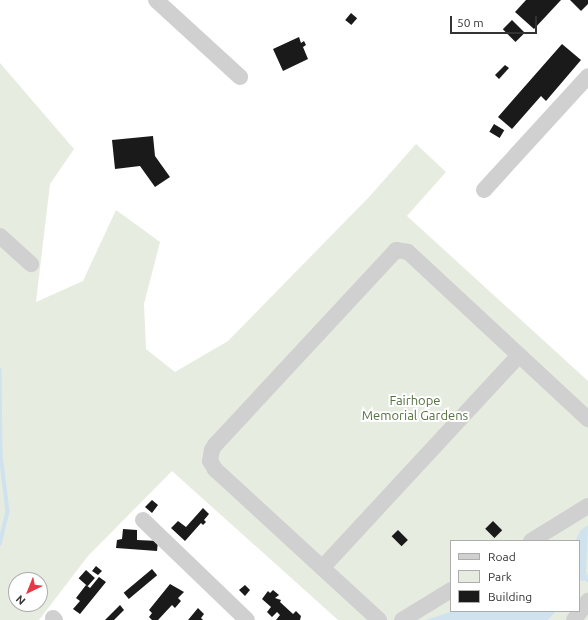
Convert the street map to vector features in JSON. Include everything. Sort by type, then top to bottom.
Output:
[{"type":"street","points":[[156,0],[240,77]]},
{"type":"street","points":[[484,190],[588,76]]},
{"type":"street","points":[[0,236],[31,264]]},
{"type":"street","points":[[379,620],[215,469],[210,461],[212,450],[231,427],[396,250],[408,252],[588,419]]},
{"type":"street","points":[[322,568],[519,355]]},
{"type":"street","points":[[533,540],[588,506]]},
{"type":"street","points":[[143,520],[247,620]]},
{"type":"street","points":[[402,620],[450,591]]},
{"type":"street","points":[[580,612],[588,601]]},
{"type":"green space","name":"Fairhope Memorial Gardens","points":[[0,63],[74,149],[50,184],[36,302],[83,281],[116,210],[160,242],[144,304],[146,349],[175,372],[228,341],[369,197],[416,144],[446,172],[407,216],[588,381],[588,620],[338,620],[172,471],[88,556],[48,608],[48,572],[8,572],[8,612],[45,612],[39,620],[0,620]]},
{"type":"water","points":[[588,525],[586,573],[588,576],[584,581],[580,580],[580,540],[576,540],[581,530]]},
{"type":"water","points":[[450,612],[555,612],[548,620],[426,620]]},
{"type":"building","points":[[526,0],[561,0],[534,29],[515,12]]},
{"type":"building","points":[[570,0],[588,0],[588,4],[581,11]]},
{"type":"building","points":[[351,13],[357,18],[351,25],[345,20]]},
{"type":"building","points":[[512,20],[525,33],[516,42],[503,29]]},
{"type":"building","points":[[299,37],[301,43],[304,41],[306,45],[303,47],[308,59],[283,71],[273,49]]},
{"type":"building","points":[[562,44],[581,60],[546,101],[541,96],[512,129],[498,117]]},
{"type":"building","points":[[505,65],[509,68],[499,79],[495,75]]},
{"type":"building","points":[[494,124],[504,130],[500,138],[489,132]]},
{"type":"building","points":[[153,136],[155,156],[170,177],[155,187],[140,166],[115,169],[112,140]]},
{"type":"building","points":[[152,500],[158,505],[152,513],[145,507]]},
{"type":"building","points":[[203,508],[209,514],[204,520],[206,522],[203,525],[201,523],[185,541],[171,528],[178,521],[186,527]]},
{"type":"building","points":[[493,521],[502,530],[494,538],[485,529]]},
{"type":"building","points":[[123,529],[137,530],[137,540],[158,541],[157,551],[116,548],[117,540],[122,539]]},
{"type":"building","points":[[398,530],[408,540],[402,546],[392,536]]},
{"type":"building","points":[[96,566],[102,571],[98,575],[92,571]]},
{"type":"building","points":[[152,569],[157,575],[129,599],[124,593]]},
{"type":"building","points":[[86,570],[95,578],[88,586],[79,578]]},
{"type":"building","points":[[99,577],[106,582],[80,614],[73,609],[80,601],[76,598],[86,585],[90,588]]},
{"type":"building","points":[[170,584],[184,592],[178,598],[181,601],[175,608],[172,605],[158,620],[152,620],[149,617],[152,613],[149,610]]},
{"type":"building","points":[[245,585],[250,590],[245,596],[239,590]]},
{"type":"building","points":[[273,590],[279,595],[275,598],[281,600],[280,602],[293,614],[296,611],[301,616],[300,620],[276,620],[280,615],[277,612],[272,617],[267,612],[271,607],[262,599],[268,591],[270,593]]},
{"type":"building","points":[[120,605],[124,610],[114,620],[105,620]]},
{"type":"building","points":[[198,608],[204,614],[201,618],[203,620],[188,620]]},
{"type":"waterway","points":[[0,370],[1,455],[8,512],[0,544]]}]
